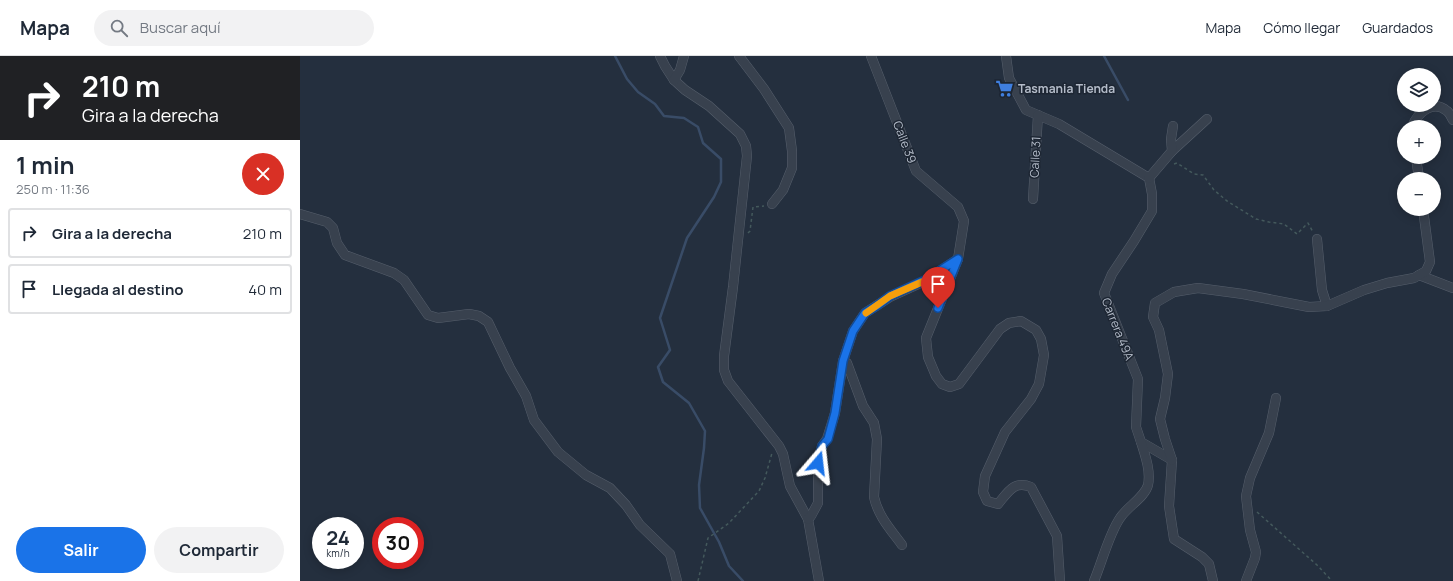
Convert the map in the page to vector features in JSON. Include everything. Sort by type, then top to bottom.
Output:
[{"type":"street","points":[[660,56],[674,80],[685,90],[709,106],[740,134],[746,146],[747,156],[724,356],[724,370],[728,381],[779,446],[783,454],[790,486],[808,519],[819,581]]},
{"type":"street","points":[[674,80],[680,70],[684,56]]},
{"type":"street","points":[[739,56],[764,89],[789,128],[792,150],[792,168],[784,190],[772,204]]},
{"type":"street","name":"Calle 39","points":[[872,56],[916,171],[958,207],[964,220],[958,259],[926,338],[928,357],[936,376],[942,384],[950,388],[959,384],[1000,329],[1009,323],[1021,321],[1036,330],[1041,339],[1044,356],[1039,384],[1031,399],[1005,432],[985,476],[983,492],[988,501],[998,504],[1014,487],[1023,484],[1031,487],[1057,536],[1060,581]]},
{"type":"street","points":[[1006,56],[1009,78],[1026,110],[1059,124],[1149,178],[1172,151],[1207,119]]},
{"type":"street","points":[[1414,120],[1427,108],[1438,107],[1448,112],[1453,120]]},
{"type":"street","name":"Calle 31","points":[[1033,199],[1038,115]]},
{"type":"street","points":[[1172,151],[1171,139],[1173,126]]},
{"type":"street","name":"Carrera 49A","points":[[1141,442],[1136,427],[1138,379],[1104,293],[1112,274],[1152,211],[1152,194],[1149,178]]},
{"type":"street","points":[[300,214],[327,222],[333,228],[337,243],[345,255],[394,273],[404,280],[428,315],[438,318],[469,314],[479,316],[488,322],[510,368],[526,396],[534,420],[558,452],[586,475],[610,488],[626,504],[640,525],[670,554],[677,581]]},
{"type":"street","points":[[1213,581],[1209,564],[1202,557],[1174,540],[1169,506],[1172,460],[1160,419],[1165,398],[1168,374],[1159,330],[1153,317],[1155,303],[1174,292],[1198,288],[1243,294],[1309,307],[1327,306],[1364,290],[1387,283],[1414,278],[1426,271],[1430,262],[1424,216]]},
{"type":"street","points":[[1317,239],[1322,290],[1327,306]]},
{"type":"street","points":[[808,519],[818,503],[818,463],[822,446],[828,439],[835,413],[843,361],[853,331],[865,313],[890,296],[925,280],[958,259]]},
{"type":"street","points":[[1419,275],[1453,288]]},
{"type":"street","points":[[843,361],[848,364],[863,406],[874,423],[877,439],[874,497],[876,504],[881,516],[902,545]]},
{"type":"street","points":[[1246,581],[1256,552],[1250,530],[1246,496],[1250,478],[1269,433],[1276,398]]},
{"type":"street","points":[[1141,442],[1172,460]]},
{"type":"street","points":[[1094,581],[1120,517],[1143,493],[1148,485],[1148,468],[1141,442]]},
{"type":"path","points":[[1157,169],[1177,163],[1194,174],[1203,175],[1214,190],[1227,201],[1256,219],[1284,224],[1297,234],[1308,222],[1317,239]]},
{"type":"path","points":[[738,241],[750,232],[753,207],[762,207],[772,204]]},
{"type":"path","points":[[698,581],[708,538],[729,523],[759,491],[765,478],[772,452],[779,446]]},
{"type":"path","points":[[1246,496],[1258,513],[1317,565],[1332,581]]},
{"type":"building","name":"Tasmania Tienda","points":[[1007,83],[1009,91],[1004,93],[1002,85]]},
{"type":"waterway","points":[[615,56],[627,79],[638,92],[655,104],[664,116],[684,118],[698,127],[703,143],[721,159],[721,182],[714,197],[687,238],[660,318],[670,350],[658,367],[663,382],[689,403],[705,431],[699,485],[700,508],[719,542],[729,566],[743,581]]},
{"type":"waterway","points":[[1104,56],[1128,100]]},
{"type":"slow traffic","points":[[866,313],[890,296],[922,282]]},
{"type":"place","name":"Tasmania Tienda","points":[[1005,88]]},
{"type":"route","points":[[818,463],[822,446],[828,439],[835,413],[843,361],[853,331],[865,313],[890,296],[925,280],[958,259],[938,308]]}]
